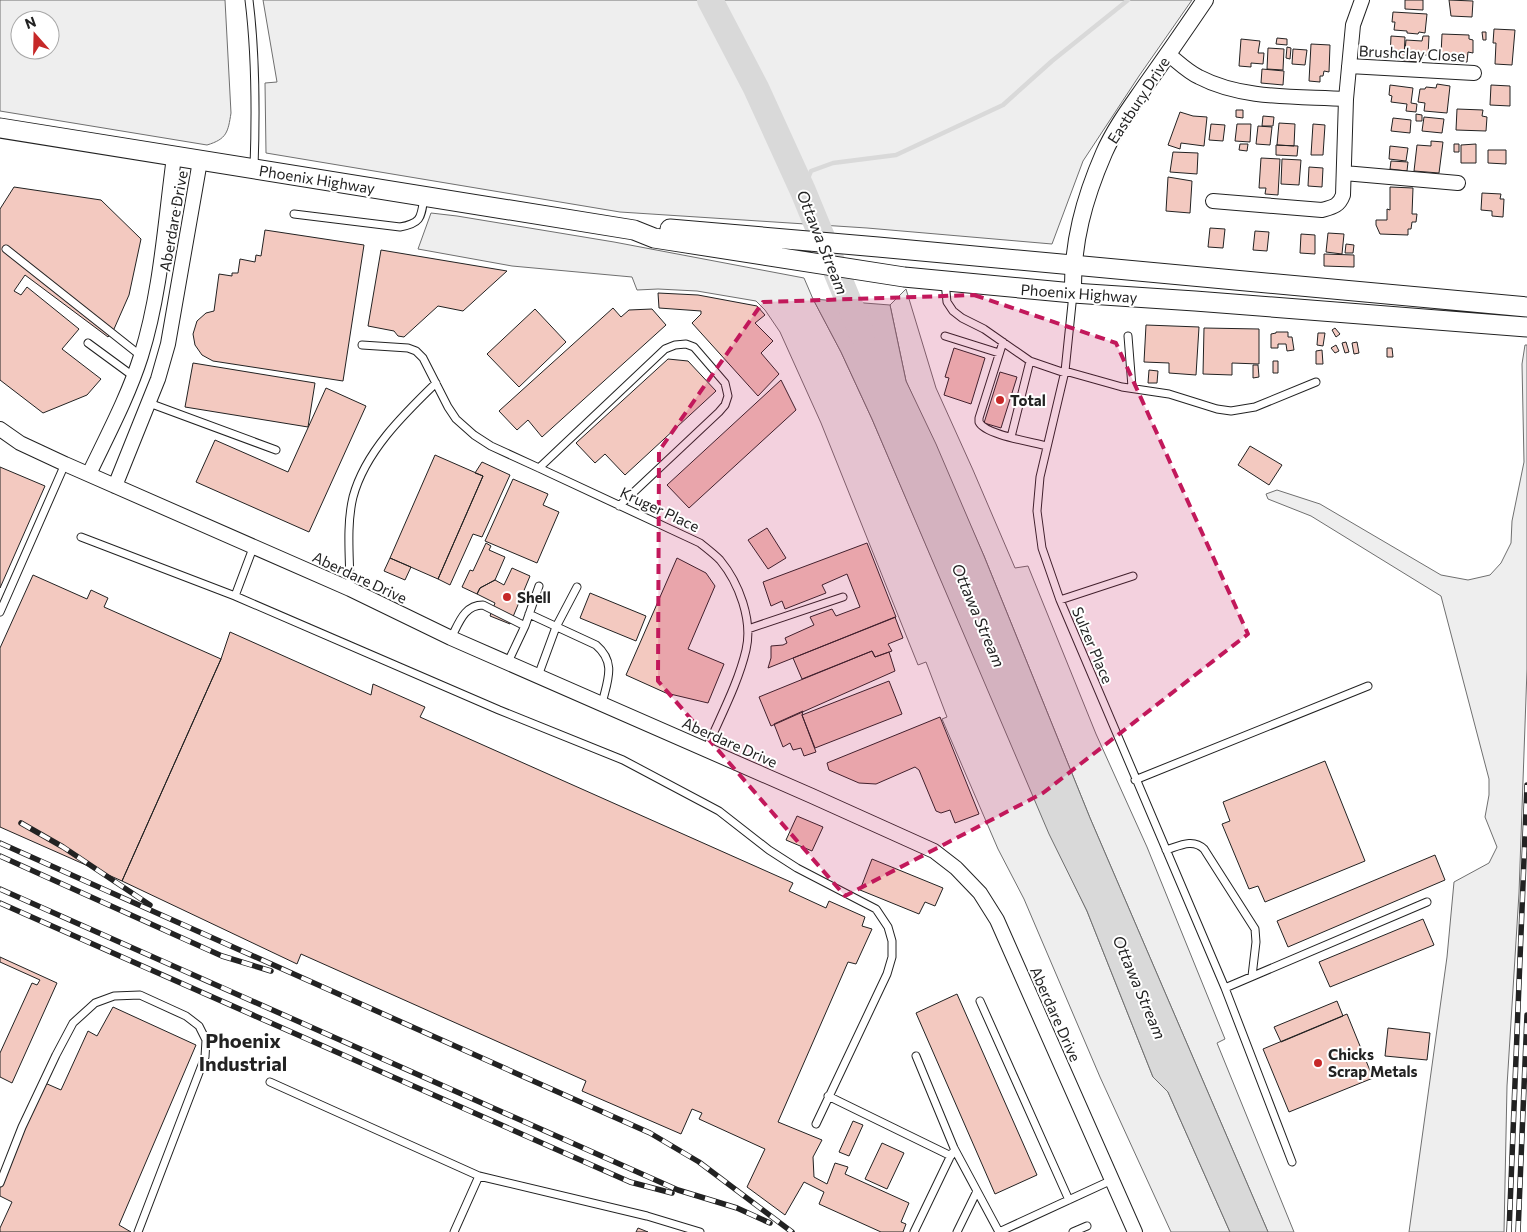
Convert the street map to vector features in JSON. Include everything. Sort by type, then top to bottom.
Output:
[{"type":"main road","name":"Phoenix Highway","points":[[0,128],[634,230],[654,238],[767,257],[904,277],[1073,293],[1527,327]]},
{"type":"main road","name":"Phoenix Highway","points":[[634,230],[654,228],[878,247],[1527,307]]},
{"type":"street","name":"Eastbury Drive","points":[[1073,293],[1073,265],[1078,230],[1104,152],[1122,119],[1205,0]]},
{"type":"street","points":[[1213,200],[1322,210],[1340,204],[1343,195],[1346,99],[1353,25],[1362,0]]},
{"type":"street","points":[[1168,54],[1198,77],[1230,90],[1249,93],[1346,99]]},
{"type":"street","name":"Brushclay Close","points":[[1349,66],[1474,73]]},
{"type":"street","name":"Aberdare Drive","points":[[89,474],[141,356],[157,285],[174,157]]},
{"type":"street","name":"Aberdare Drive","points":[[115,486],[158,380],[168,344],[200,160]]},
{"type":"street","points":[[1344,173],[1458,183]]},
{"type":"street","name":"Aberdare Drive","points":[[0,429],[20,443],[65,464],[350,589],[451,638],[934,851],[956,868],[980,893],[997,920],[1135,1232]]},
{"type":"lane","points":[[249,0],[254,37],[254,169]]},
{"type":"lane","points":[[294,214],[400,227],[413,225],[422,215],[424,196]]},
{"type":"lane","points":[[6,249],[141,356]]},
{"type":"lane","points":[[945,281],[947,302],[953,311],[1030,361],[1065,372],[1122,387],[1169,394],[1217,409],[1231,411],[1255,407],[1316,382]]},
{"type":"lane","name":"Sulzer Place","points":[[1073,293],[1065,372],[1040,476],[1038,511],[1042,548],[1060,600],[1225,988],[1292,1162]]},
{"type":"lane","points":[[945,336],[999,353]]},
{"type":"lane","points":[[1128,336],[1132,387]]},
{"type":"lane","points":[[1002,342],[979,422],[984,428],[1047,446]]},
{"type":"lane","points":[[88,343],[133,376]]},
{"type":"lane","points":[[538,468],[665,349],[675,345],[686,344],[694,347],[725,383],[728,396],[725,404],[719,412],[620,506]]},
{"type":"lane","name":"Kruger Place","points":[[362,345],[408,348],[416,351],[423,358],[456,419],[474,435],[491,446],[700,543],[719,558],[736,584],[744,607],[748,629],[747,649],[736,682],[706,750]]},
{"type":"lane","points":[[1011,437],[1030,361]]},
{"type":"lane","points":[[350,589],[350,525],[353,497],[365,466],[402,418],[436,383]]},
{"type":"lane","points":[[149,403],[276,450]]},
{"type":"lane","points":[[0,612],[65,464]]},
{"type":"lane","points":[[81,537],[235,596],[499,710],[623,760],[719,812],[769,850],[797,868],[876,909],[888,927],[892,941],[892,957],[887,974],[816,1124]]},
{"type":"lane","points":[[235,596],[253,548]]},
{"type":"lane","points":[[1060,600],[1134,576]]},
{"type":"lane","points":[[508,662],[525,626],[539,586]]},
{"type":"lane","points":[[538,676],[556,627],[577,587]]},
{"type":"lane","points":[[748,629],[843,597]]},
{"type":"lane","points":[[451,638],[467,610],[476,605],[483,605],[525,626]]},
{"type":"lane","points":[[529,614],[596,645],[604,652],[608,660],[609,670],[602,705]]},
{"type":"lane","points":[[1136,780],[1368,686]]},
{"type":"lane","points":[[1166,850],[1188,843],[1200,845],[1204,849],[1255,929],[1256,942],[1252,976]]},
{"type":"lane","points":[[1225,988],[1427,902]]},
{"type":"lane","points":[[0,1182],[22,1128],[73,1023],[95,1003],[114,996],[140,995],[186,1016],[200,1026],[206,1040],[205,1057],[138,1232]]},
{"type":"lane","points":[[980,1001],[1069,1200]]},
{"type":"lane","points":[[916,1056],[953,1152],[999,1232],[1112,1180]]},
{"type":"lane","points":[[270,1082],[480,1176],[647,1216],[700,1232]]},
{"type":"lane","points":[[828,1096],[953,1152]]},
{"type":"lane","points":[[914,1232],[953,1152]]},
{"type":"lane","points":[[454,1232],[480,1176]]},
{"type":"lane","points":[[957,1232],[976,1191]]},
{"type":"lane","points":[[1073,1232],[1087,1226]]},
{"type":"highlighted area","points":[[974,295],[1116,343],[1248,634],[1043,793],[845,896],[658,681],[659,451],[763,302]]},
{"type":"shaded area","points":[[0,0],[225,0],[231,113],[229,125],[223,137],[207,145],[0,111]]},
{"type":"shaded area","points":[[263,0],[1192,0],[1083,161],[1052,244],[867,228],[620,212],[266,153],[265,83],[277,82]]},
{"type":"shaded area","points":[[431,213],[614,242],[804,278],[872,419],[1051,836],[1087,911],[1153,1077],[1168,1092],[1230,1232],[1171,1232],[1100,1077],[1024,899],[998,849],[942,719],[947,717],[926,662],[918,665],[821,423],[780,332],[765,310],[756,301],[697,291],[637,290],[632,277],[512,266],[418,249]]},
{"type":"shaded area","points":[[906,289],[936,388],[1015,568],[1028,566],[1096,734],[1147,847],[1225,1039],[1217,1043],[1294,1232],[1268,1232],[1090,818],[984,556],[906,381],[890,305]]},
{"type":"shaded area","points":[[1525,345],[1527,345],[1527,669],[1519,893],[1507,1086],[1504,1232],[1409,1232],[1447,957],[1454,882],[1489,863],[1497,847],[1485,817],[1489,795],[1489,779],[1441,596],[1311,516],[1268,499],[1266,494],[1277,490],[1320,504],[1441,575],[1468,580],[1490,575],[1501,563],[1511,543],[1512,521],[1524,462],[1522,364]]},
{"type":"water","points":[[813,299],[890,305],[906,381],[936,444],[984,556],[1090,818],[1268,1232],[1230,1232],[1168,1092],[1153,1077],[1087,911],[1049,834],[872,419],[841,352]]},
{"type":"building","points":[[1405,0],[1423,0],[1423,10],[1405,9]]},
{"type":"building","points":[[1449,0],[1473,1],[1472,17],[1451,16]]},
{"type":"building","points":[[1393,12],[1427,14],[1425,33],[1407,33],[1407,31],[1394,30],[1395,22],[1392,22]]},
{"type":"building","points":[[1494,29],[1515,30],[1512,65],[1495,64],[1496,43],[1493,43]]},
{"type":"building","points":[[1482,32],[1486,32],[1486,40],[1483,40]]},
{"type":"building","points":[[1442,34],[1469,35],[1469,39],[1473,40],[1473,53],[1468,52],[1467,62],[1443,61],[1444,55],[1441,55]]},
{"type":"building","points":[[1391,36],[1405,37],[1404,59],[1390,58]]},
{"type":"building","points":[[1423,36],[1429,36],[1428,55],[1420,55],[1419,62],[1404,61],[1406,40],[1422,41]]},
{"type":"building","points":[[1277,38],[1287,39],[1287,45],[1276,44]]},
{"type":"building","points":[[1241,39],[1260,41],[1258,53],[1264,53],[1263,64],[1251,63],[1251,67],[1239,66]]},
{"type":"building","points":[[1311,44],[1330,45],[1329,72],[1324,71],[1323,76],[1320,76],[1320,82],[1309,81]]},
{"type":"building","points":[[1287,47],[1291,48],[1290,59],[1286,58]]},
{"type":"building","points":[[1268,48],[1284,49],[1283,70],[1267,69]]},
{"type":"building","points":[[1293,49],[1307,50],[1305,65],[1292,64]]},
{"type":"building","points":[[1262,69],[1284,71],[1283,85],[1261,83]]},
{"type":"building","points":[[1437,84],[1450,86],[1447,113],[1424,111],[1425,103],[1418,102],[1420,89],[1425,89],[1426,87],[1436,88]]},
{"type":"building","points":[[1390,85],[1413,88],[1411,103],[1417,104],[1416,112],[1406,111],[1407,104],[1391,102],[1392,96],[1389,95]]},
{"type":"building","points":[[1491,85],[1510,86],[1510,106],[1490,105]]},
{"type":"building","points":[[1457,109],[1483,110],[1482,116],[1487,117],[1486,131],[1456,130]]},
{"type":"building","points":[[1236,110],[1243,110],[1243,118],[1236,117]]},
{"type":"building","points":[[1180,112],[1193,116],[1207,117],[1204,146],[1181,143],[1180,149],[1168,145]]},
{"type":"building","points":[[1416,114],[1422,115],[1422,121],[1416,121]]},
{"type":"building","points":[[1263,116],[1274,117],[1273,126],[1262,126]]},
{"type":"building","points":[[1424,117],[1444,119],[1442,133],[1422,131]]},
{"type":"building","points":[[1393,118],[1411,120],[1410,133],[1391,131]]},
{"type":"building","points":[[1279,123],[1295,124],[1294,146],[1277,145]]},
{"type":"building","points":[[1211,124],[1225,125],[1223,141],[1209,140]]},
{"type":"building","points":[[1237,124],[1251,124],[1250,142],[1235,141]]},
{"type":"building","points":[[1313,124],[1325,125],[1323,155],[1311,155]]},
{"type":"building","points":[[1258,126],[1272,127],[1270,145],[1256,144]]},
{"type":"building","points":[[1431,141],[1443,142],[1439,173],[1414,171],[1417,145],[1431,146]]},
{"type":"building","points":[[1240,144],[1248,144],[1247,151],[1239,150]]},
{"type":"building","points":[[1454,144],[1459,144],[1459,152],[1454,152]]},
{"type":"building","points":[[1476,144],[1476,163],[1461,163],[1461,145]]},
{"type":"building","points":[[1276,145],[1298,146],[1297,156],[1276,155]]},
{"type":"building","points":[[1390,146],[1408,148],[1406,161],[1389,159]]},
{"type":"building","points":[[1488,150],[1506,150],[1506,164],[1488,163]]},
{"type":"building","points":[[1173,152],[1198,153],[1197,174],[1170,172]]},
{"type":"building","points":[[1261,158],[1280,159],[1278,195],[1265,194],[1266,188],[1259,188]]},
{"type":"building","points":[[1282,159],[1301,160],[1299,185],[1281,184]]},
{"type":"building","points":[[1391,161],[1408,162],[1407,171],[1390,169]]},
{"type":"building","points":[[1309,167],[1323,168],[1322,187],[1308,186]]},
{"type":"building","points":[[1168,177],[1192,181],[1190,213],[1166,211]]},
{"type":"building","points":[[14,187],[101,200],[141,239],[129,295],[114,329],[108,337],[25,275],[14,291],[21,295],[27,287],[79,329],[62,349],[101,379],[87,395],[43,413],[0,380],[0,209]]},
{"type":"building","points":[[1390,187],[1413,188],[1412,214],[1417,214],[1416,222],[1412,222],[1411,229],[1408,229],[1408,235],[1380,234],[1376,225],[1376,220],[1387,220],[1387,209],[1390,210]]},
{"type":"building","points":[[1482,193],[1501,194],[1500,199],[1504,199],[1503,217],[1492,216],[1492,211],[1481,210]]},
{"type":"building","points":[[1210,228],[1225,229],[1223,248],[1208,247]]},
{"type":"building","points":[[265,230],[364,245],[343,381],[213,361],[202,355],[195,345],[193,334],[197,321],[206,313],[214,311],[219,274],[232,276],[232,273],[238,273],[240,259],[255,262],[256,255],[261,256]]},
{"type":"building","points":[[1255,231],[1269,232],[1267,251],[1253,250]]},
{"type":"building","points":[[1328,233],[1344,234],[1342,254],[1326,252]]},
{"type":"building","points":[[1301,234],[1315,235],[1315,254],[1300,253]]},
{"type":"building","points":[[1346,244],[1354,245],[1353,253],[1345,253]]},
{"type":"building","points":[[381,250],[507,271],[463,311],[438,306],[404,337],[398,336],[394,331],[368,326]]},
{"type":"building","points":[[1324,254],[1354,255],[1354,267],[1324,266]]},
{"type":"building","points":[[658,293],[698,295],[757,306],[765,315],[755,323],[773,341],[761,353],[779,374],[758,396],[692,323],[701,314],[701,311],[659,308]]},
{"type":"building","points":[[613,308],[621,317],[629,310],[652,309],[666,325],[542,437],[528,420],[517,430],[499,411]]},
{"type":"building","points":[[535,309],[566,342],[519,387],[487,354]]},
{"type":"building","points":[[1146,325],[1199,327],[1196,375],[1169,373],[1169,363],[1144,362]]},
{"type":"building","points":[[1204,328],[1259,329],[1259,364],[1232,363],[1232,375],[1203,374]]},
{"type":"building","points":[[1335,328],[1340,334],[1336,337],[1332,330]]},
{"type":"building","points":[[1288,332],[1288,337],[1292,337],[1294,350],[1287,351],[1286,344],[1278,344],[1278,348],[1271,348],[1271,334]]},
{"type":"building","points":[[1318,333],[1325,333],[1323,346],[1317,345]]},
{"type":"building","points":[[1346,342],[1349,352],[1345,353],[1342,343]]},
{"type":"building","points":[[1357,342],[1359,353],[1354,354],[1352,343]]},
{"type":"building","points":[[1336,345],[1339,351],[1335,353],[1331,348]]},
{"type":"building","points":[[954,348],[985,358],[971,404],[944,395],[949,378],[945,377]]},
{"type":"building","points":[[1387,348],[1392,348],[1393,357],[1387,357]]},
{"type":"building","points":[[1322,350],[1323,364],[1316,364],[1316,351]]},
{"type":"building","points":[[668,359],[688,361],[716,391],[625,475],[605,454],[595,463],[576,443]]},
{"type":"building","points":[[1273,361],[1278,361],[1278,373],[1273,373]]},
{"type":"building","points":[[193,363],[315,383],[308,427],[185,407]]},
{"type":"building","points":[[1253,365],[1258,365],[1259,377],[1253,378]]},
{"type":"building","points":[[1149,370],[1158,371],[1157,383],[1148,383]]},
{"type":"building","name":"Total","points":[[1000,372],[1017,377],[1001,428],[984,423]]},
{"type":"building","points":[[781,380],[796,410],[689,508],[667,485]]},
{"type":"building","points":[[326,388],[366,406],[309,532],[196,482],[215,440],[288,472]]},
{"type":"building","points":[[1250,446],[1282,465],[1269,485],[1238,465]]},
{"type":"building","points":[[435,455],[483,476],[438,579],[390,558]]},
{"type":"building","points":[[482,462],[510,475],[482,537],[473,534],[450,585],[438,579],[483,476],[475,473]]},
{"type":"building","points":[[0,467],[45,486],[0,588]]},
{"type":"building","points":[[513,479],[548,494],[543,505],[559,512],[537,563],[485,541]]},
{"type":"building","points":[[767,528],[786,558],[768,569],[748,540]]},
{"type":"building","points":[[486,543],[491,546],[489,550],[505,557],[495,580],[480,588],[477,594],[462,587],[470,570],[473,571]]},
{"type":"building","points":[[867,543],[896,617],[768,668],[771,658],[771,646],[783,645],[787,643],[785,638],[814,625],[810,617],[832,609],[836,616],[860,607],[847,574],[822,585],[826,593],[785,609],[782,601],[771,606],[763,582]]},
{"type":"building","points":[[390,558],[411,567],[405,580],[384,571]]},
{"type":"building","points":[[677,558],[706,573],[715,586],[688,649],[724,664],[708,703],[666,693],[626,675]]},
{"type":"building","points":[[512,568],[530,576],[510,624],[490,616],[495,603],[477,594],[480,588],[495,580],[504,585]]},
{"type":"building","points":[[33,575],[87,599],[91,590],[108,598],[104,607],[221,659],[122,881],[0,827],[0,648]]},
{"type":"building","points":[[590,593],[646,616],[636,641],[580,618]]},
{"type":"building","points":[[895,617],[903,638],[888,644],[892,651],[875,657],[872,651],[802,679],[793,658]]},
{"type":"building","points":[[230,632],[371,695],[373,684],[425,707],[420,717],[793,883],[789,891],[826,908],[829,901],[865,917],[862,926],[872,929],[856,964],[848,962],[778,1122],[822,1140],[813,1157],[814,1177],[827,1184],[835,1163],[848,1167],[845,1174],[909,1203],[901,1222],[906,1224],[903,1232],[881,1232],[819,1204],[824,1192],[804,1182],[785,1215],[747,1187],[765,1149],[699,1119],[702,1113],[692,1109],[681,1134],[582,1091],[586,1081],[301,954],[297,964],[122,881],[221,659]]},
{"type":"building","points":[[872,651],[875,657],[889,652],[895,671],[771,726],[759,697]]},
{"type":"building","points":[[889,681],[902,714],[815,748],[802,715]]},
{"type":"building","points":[[803,711],[802,715],[816,752],[804,756],[801,748],[793,750],[790,743],[783,747],[774,724]]},
{"type":"building","points":[[940,717],[979,814],[955,823],[950,810],[941,813],[936,811],[919,770],[915,767],[876,784],[859,783],[829,770],[827,763]]},
{"type":"building","points":[[1325,761],[1365,861],[1265,902],[1258,886],[1249,889],[1222,824],[1230,821],[1223,802]]},
{"type":"building","points":[[797,816],[823,827],[812,851],[786,840]]},
{"type":"building","points":[[1435,855],[1445,880],[1288,947],[1277,921]]},
{"type":"building","points":[[872,859],[943,888],[935,906],[925,902],[919,914],[860,890]]},
{"type":"building","points":[[1423,919],[1434,945],[1330,987],[1319,962]]},
{"type":"building","points":[[0,957],[57,983],[12,1083],[0,1077],[0,1053],[32,983],[37,985],[40,980],[0,962]]},
{"type":"building","points":[[957,994],[1037,1175],[995,1194],[916,1013]]},
{"type":"building","points":[[1337,1001],[1343,1016],[1281,1042],[1274,1027]]},
{"type":"building","points":[[113,1007],[196,1045],[119,1225],[131,1232],[0,1232],[12,1202],[0,1196],[0,1185],[45,1083],[61,1090],[88,1031],[97,1036]]},
{"type":"building","name":"Chicks Scrap Metals","points":[[1347,1014],[1373,1078],[1289,1112],[1263,1049]]},
{"type":"building","points":[[1388,1028],[1430,1033],[1427,1060],[1385,1056]]},
{"type":"building","points":[[853,1121],[863,1125],[849,1156],[839,1152]]},
{"type":"building","points":[[882,1143],[904,1153],[887,1189],[865,1179]]},
{"type":"building","points":[[638,1228],[648,1232],[636,1232]]},
{"type":"waterway","name":"Ottawa Stream","points":[[710,0],[756,88],[803,191],[862,334]]},
{"type":"waterway","points":[[803,191],[811,171],[833,163],[896,155],[1003,105],[1052,61],[1128,0]]},
{"type":"railway","points":[[1509,1232],[1527,785]]},
{"type":"railway","points":[[21,823],[63,847],[150,905]]},
{"type":"railway","points":[[0,843],[650,1133],[699,1162],[792,1232]]},
{"type":"railway","points":[[0,856],[222,956],[271,971]]},
{"type":"railway","points":[[0,889],[678,1190],[737,1208],[770,1223]]},
{"type":"railway","points":[[0,903],[630,1182],[672,1193]]},
{"type":"railway","points":[[1518,1232],[1527,1015]]},
{"type":"place","name":"Total","points":[[1000,400]]},
{"type":"place","name":"Shell","points":[[507,597]]},
{"type":"place","name":"Chicks Scrap Metals","points":[[1318,1063]]},
{"type":"district","name":"Phoenix Industrial","points":[[243,1052]]}]
